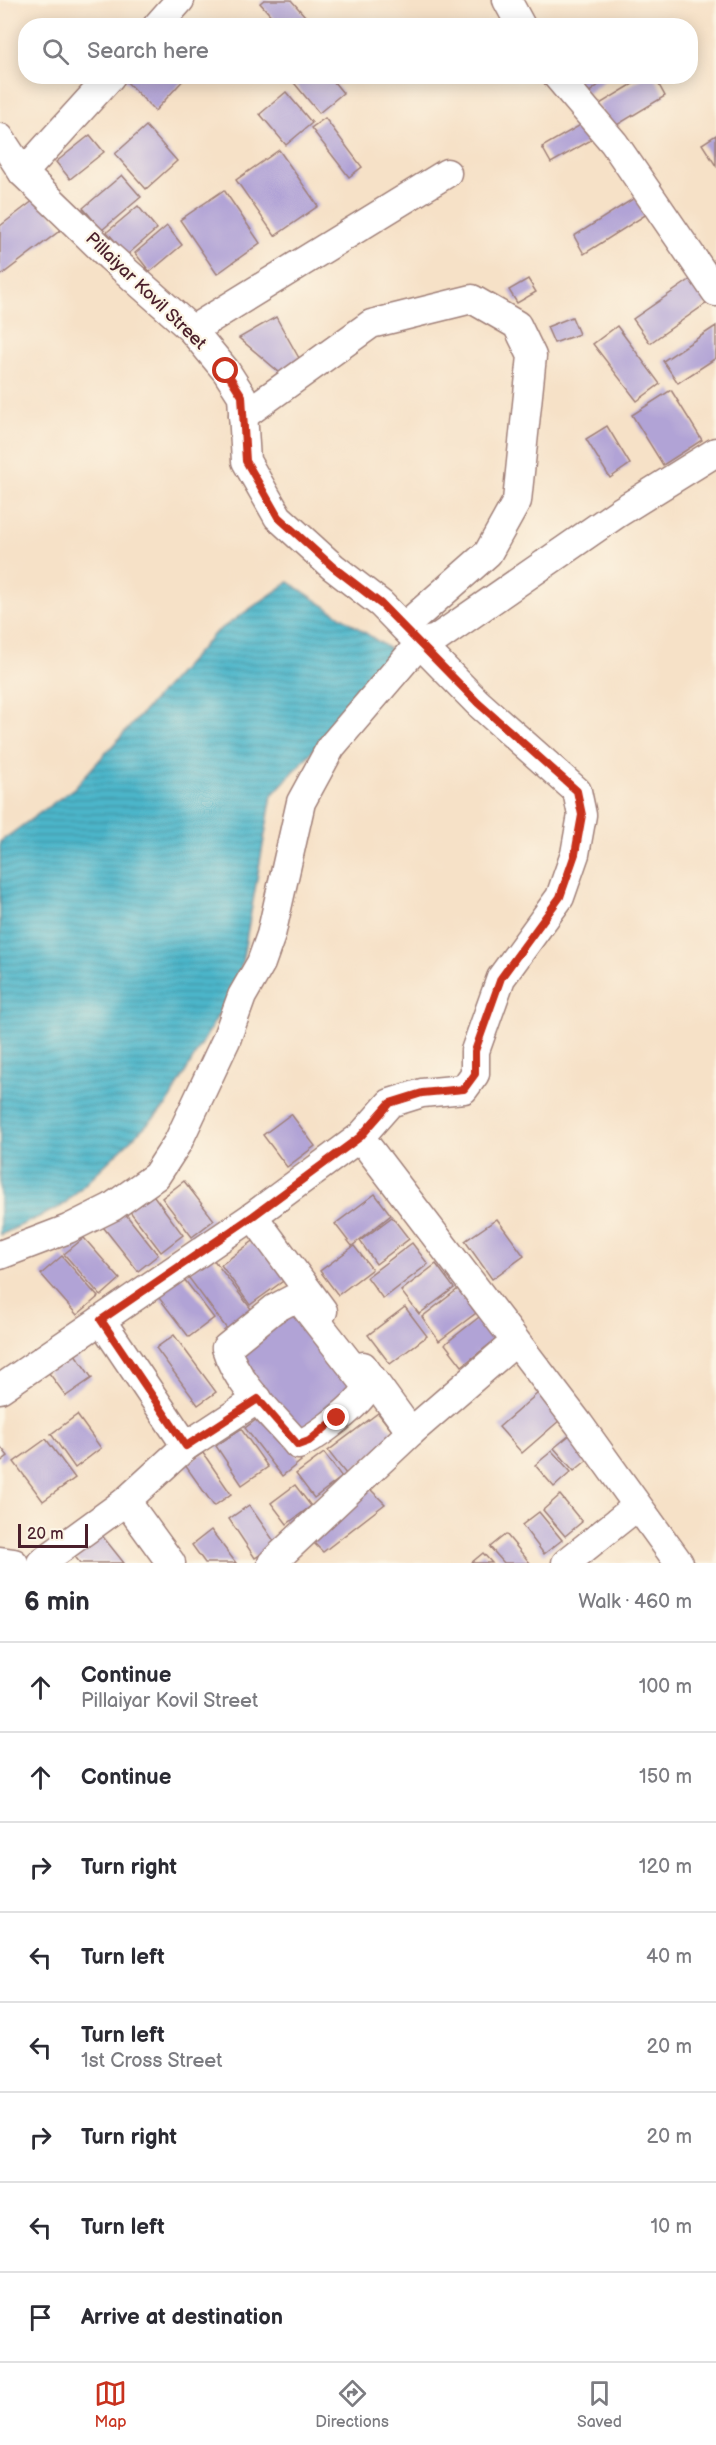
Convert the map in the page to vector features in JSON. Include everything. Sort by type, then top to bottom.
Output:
[{"type":"street","points":[[164,18],[180,0]]},
{"type":"street","points":[[507,0],[517,18]]},
{"type":"street","points":[[23,173],[104,84]]},
{"type":"street","points":[[564,84],[614,143],[716,292]]},
{"type":"street","name":"Pillaiyar Kovil Street","points":[[0,138],[23,173],[110,257],[192,330],[226,371],[242,396],[246,461],[278,517],[333,567],[381,604],[478,703],[577,791],[582,815],[575,854],[560,897],[501,978],[475,1051],[475,1074],[464,1089],[422,1093],[390,1103],[360,1137],[253,1216],[0,1389]]},
{"type":"street","points":[[192,330],[447,173]]},
{"type":"street","points":[[0,1255],[68,1229],[112,1207],[156,1176],[178,1142],[226,1040],[242,996],[261,963],[271,935],[301,802],[331,747],[412,635],[488,553],[517,501],[532,356],[518,325],[472,299],[371,324],[243,416]]},
{"type":"street","points":[[412,635],[436,639],[618,513],[716,452]]},
{"type":"street","points":[[360,1137],[579,1425],[636,1507],[679,1563]]},
{"type":"street","points":[[253,1216],[411,1432]]},
{"type":"street","points":[[292,1299],[303,1304],[368,1387],[365,1393],[337,1418],[309,1441],[298,1445],[257,1400],[230,1360],[226,1348],[274,1310],[292,1299]]},
{"type":"street","points":[[101,1320],[186,1446]]},
{"type":"street","points":[[272,1563],[411,1432],[515,1342]]},
{"type":"street","points":[[41,1563],[126,1501],[186,1446],[257,1400]]},
{"type":"street","points":[[126,1501],[171,1563]]},
{"type":"street","points":[[566,1563],[636,1507]]},
{"type":"street","points":[[0,1561],[14,1563]]},
{"type":"water","points":[[289,582],[400,656],[272,795],[239,979],[166,1106],[62,1206],[0,1235],[0,842],[74,788],[215,633]]},
{"type":"building","points":[[264,0],[291,0],[307,18],[273,18],[260,3]]},
{"type":"building","points":[[129,84],[180,84],[155,111]]},
{"type":"building","points":[[295,84],[336,84],[343,93],[319,113]]},
{"type":"building","points":[[579,84],[600,84],[587,94]]},
{"type":"building","points":[[633,84],[658,84],[665,96],[612,128],[598,105]]},
{"type":"building","points":[[286,92],[312,123],[286,145],[260,114]]},
{"type":"building","points":[[325,118],[362,167],[349,177],[311,128]]},
{"type":"building","points":[[584,123],[593,139],[551,163],[542,147]]},
{"type":"building","points":[[146,126],[177,161],[146,189],[115,154]]},
{"type":"building","points":[[90,135],[104,152],[70,179],[56,162]]},
{"type":"building","points":[[716,135],[716,166],[702,144]]},
{"type":"building","points":[[279,150],[318,206],[275,236],[236,180]]},
{"type":"building","points":[[122,175],[141,197],[102,230],[83,208]]},
{"type":"building","points":[[224,190],[260,243],[217,274],[180,220]]},
{"type":"building","points":[[38,197],[62,229],[0,276],[0,226]]},
{"type":"building","points":[[636,197],[647,214],[584,254],[574,236]]},
{"type":"building","points":[[138,206],[157,229],[127,255],[107,232]]},
{"type":"building","points":[[167,226],[182,245],[150,272],[135,253]]},
{"type":"building","points":[[694,277],[711,300],[650,343],[633,319]]},
{"type":"building","points":[[528,279],[536,292],[517,303],[509,290]]},
{"type":"building","points":[[276,317],[304,367],[286,378],[239,338]]},
{"type":"building","points":[[572,317],[579,334],[554,343],[547,327]]},
{"type":"building","points":[[617,326],[660,384],[637,401],[593,344]]},
{"type":"building","points":[[716,326],[716,358],[678,383],[663,361]]},
{"type":"building","points":[[671,390],[702,440],[663,465],[632,415]]},
{"type":"building","points":[[607,426],[630,464],[610,478],[586,439]]},
{"type":"building","points":[[291,1114],[315,1146],[287,1167],[263,1135]]},
{"type":"building","points":[[184,1181],[214,1220],[192,1237],[162,1198]]},
{"type":"building","points":[[148,1188],[183,1235],[161,1252],[125,1205]]},
{"type":"building","points":[[375,1194],[391,1215],[352,1246],[335,1224]]},
{"type":"building","points":[[120,1207],[158,1255],[138,1271],[100,1223]]},
{"type":"building","points":[[392,1217],[409,1239],[376,1264],[360,1241]]},
{"type":"building","points":[[497,1219],[524,1256],[492,1279],[465,1241]]},
{"type":"building","points":[[260,1236],[290,1276],[250,1305],[221,1265]]},
{"type":"building","points":[[84,1238],[120,1279],[101,1296],[64,1254]]},
{"type":"building","points":[[412,1243],[428,1264],[383,1299],[367,1277]]},
{"type":"building","points":[[354,1246],[372,1269],[338,1295],[320,1271]]},
{"type":"building","points":[[210,1255],[255,1314],[230,1333],[186,1274]]},
{"type":"building","points":[[62,1256],[98,1297],[77,1315],[41,1274]]},
{"type":"building","points":[[436,1264],[454,1288],[419,1314],[401,1291]]},
{"type":"building","points":[[181,1275],[214,1318],[189,1337],[156,1294]]},
{"type":"building","points":[[458,1289],[476,1313],[439,1341],[422,1317]]},
{"type":"building","points":[[299,1306],[361,1384],[296,1436],[234,1358]]},
{"type":"building","points":[[405,1307],[427,1336],[390,1364],[368,1335]]},
{"type":"building","points":[[483,1314],[500,1336],[462,1366],[445,1344]]},
{"type":"building","points":[[174,1335],[216,1392],[198,1405],[156,1348]]},
{"type":"building","points":[[72,1350],[92,1378],[66,1396],[46,1369]]},
{"type":"building","points":[[538,1393],[560,1420],[522,1453],[499,1427]]},
{"type":"building","points":[[265,1413],[301,1461],[282,1476],[245,1428]]},
{"type":"building","points":[[378,1413],[396,1436],[346,1474],[328,1451]]},
{"type":"building","points":[[77,1415],[101,1448],[75,1468],[51,1434]]},
{"type":"building","points":[[241,1429],[268,1467],[242,1485],[216,1446]]},
{"type":"building","points":[[571,1434],[591,1457],[574,1471],[554,1448]]},
{"type":"building","points":[[46,1439],[75,1478],[43,1501],[14,1462]]},
{"type":"building","points":[[0,1446],[8,1456],[0,1462]]},
{"type":"building","points":[[552,1451],[571,1472],[554,1487],[535,1465]]},
{"type":"building","points":[[203,1453],[231,1494],[214,1506],[185,1465]]},
{"type":"building","points":[[324,1453],[342,1477],[314,1498],[296,1474]]},
{"type":"building","points":[[295,1485],[311,1506],[287,1524],[271,1503]]},
{"type":"building","points":[[367,1486],[385,1504],[323,1552],[311,1540]]},
{"type":"building","points":[[560,1495],[582,1522],[565,1536],[543,1510]]},
{"type":"building","points":[[249,1505],[276,1544],[255,1558],[229,1519]]},
{"type":"building","points":[[539,1512],[562,1540],[544,1554],[522,1525]]},
{"type":"building","points":[[211,1530],[236,1563],[205,1563],[192,1545]]},
{"type":"building","points":[[100,1533],[124,1563],[80,1563],[73,1554]]},
{"type":"building","points":[[506,1534],[530,1563],[504,1563],[490,1547]]},
{"type":"building","points":[[483,1553],[492,1563],[471,1563]]},
{"type":"route","points":[[226,371],[242,396],[246,461],[278,517],[333,567],[381,604],[478,703],[577,791],[582,815],[575,854],[560,897],[520,956],[501,978],[475,1051],[475,1074],[464,1089],[422,1093],[390,1103],[360,1137],[253,1216],[101,1320],[186,1446],[258,1399],[298,1445],[309,1441],[337,1418]]}]
